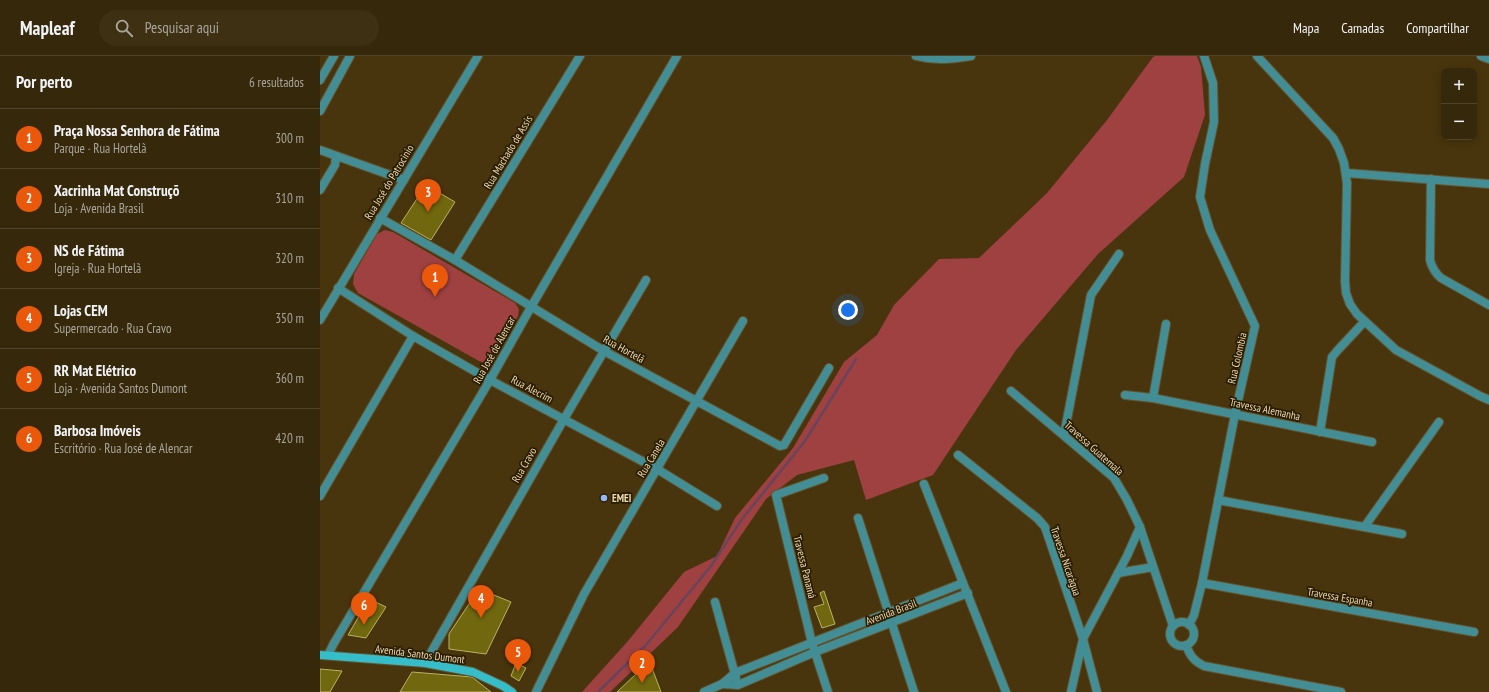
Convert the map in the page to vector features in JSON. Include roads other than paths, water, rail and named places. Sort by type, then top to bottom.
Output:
[{"type":"street","points":[[320,80],[334,56]]},
{"type":"street","points":[[320,110],[350,56]]},
{"type":"street","name":"Rua José do Patrocinio","points":[[320,320],[478,56]]},
{"type":"street","name":"Rua Machado de Assis","points":[[455,260],[580,56]]},
{"type":"street","name":"Rua José de Alencar","points":[[324,655],[334,643],[490,380],[677,56]]},
{"type":"street","points":[[916,56],[931,60],[971,56]]},
{"type":"street","name":"Rua Colombia","points":[[1189,624],[1194,615],[1202,583],[1235,414],[1255,326],[1210,230],[1200,197],[1214,122],[1213,83],[1204,56]]},
{"type":"street","points":[[1257,56],[1333,138],[1342,156],[1346,173],[1345,281],[1346,293],[1350,304],[1364,322],[1396,350],[1489,400]]},
{"type":"street","points":[[1480,56],[1489,59]]},
{"type":"street","points":[[320,150],[404,180]]},
{"type":"street","points":[[320,190],[335,165],[336,156]]},
{"type":"street","points":[[1346,173],[1489,184]]},
{"type":"street","points":[[1431,179],[1431,267],[1441,278],[1489,305]]},
{"type":"street","name":"Rua Hortelã","points":[[380,218],[455,260],[604,351],[780,446],[784,445],[829,368]]},
{"type":"street","points":[[1064,435],[1091,294],[1119,254]]},
{"type":"street","name":"Rua Cravo","points":[[425,664],[564,419],[646,280]]},
{"type":"street","name":"Rua Alecrim","points":[[338,288],[413,336],[490,380],[657,469],[717,506]]},
{"type":"street","name":"Rua Canela","points":[[536,692],[584,594],[743,321]]},
{"type":"street","points":[[1320,432],[1332,357],[1364,322]]},
{"type":"street","points":[[1153,398],[1166,324]]},
{"type":"street","points":[[320,496],[413,336]]},
{"type":"street","name":"Travessa Guatemala","points":[[1011,391],[1114,478],[1140,527],[1173,626]]},
{"type":"street","name":"Travessa Alemanha","points":[[1126,395],[1153,398],[1372,442]]},
{"type":"street","points":[[1365,526],[1439,422]]},
{"type":"street","name":"Travessa Nicarágua","points":[[958,455],[1037,518],[1045,528],[1082,639],[1097,692]]},
{"type":"street","name":"Travessa Panamá","points":[[824,478],[776,495],[812,643],[828,692]]},
{"type":"street","points":[[924,484],[1006,692]]},
{"type":"street","points":[[1218,500],[1402,534]]},
{"type":"street","points":[[858,518],[914,692]]},
{"type":"street","points":[[1071,692],[1082,639],[1127,556],[1140,527]]},
{"type":"street","points":[[1118,573],[1153,568]]},
{"type":"street","name":"Avenida Brasil","points":[[704,692],[722,684],[734,673],[963,583]]},
{"type":"street","name":"Travessa Espanha","points":[[1202,583],[1474,632]]},
{"type":"street","name":"Avenida Brasil","points":[[722,684],[738,685],[815,652],[968,594]]},
{"type":"street","points":[[715,602],[738,685]]},
{"type":"street","points":[[1181,622],[1189,624],[1192,628],[1194,636],[1190,643],[1186,645],[1178,645],[1172,640],[1170,633],[1173,626],[1181,622]]},
{"type":"street","points":[[1186,645],[1194,660],[1204,666],[1341,692]]},
{"type":"street","name":"Avenida Santos Dumont","points":[[324,655],[425,664],[474,672],[512,692]]},
{"type":"street","points":[[781,655],[786,664]]},
{"type":"waterway","points":[[598,692],[645,646],[711,566],[742,519],[805,441],[856,359]]},
{"type":"place","name":"NS de Fátima","points":[[428,212]]},
{"type":"place","name":"Praça Nossa Senhora de Fátima","points":[[435,297]]},
{"type":"place","name":"EMEI","points":[[604,498]]},
{"type":"place","name":"Lojas CEM","points":[[481,618]]},
{"type":"place","name":"Barbosa Imóveis","points":[[364,625]]},
{"type":"place","name":"RR Mat Elétrico","points":[[518,672]]},
{"type":"place","name":"Xacrinha Mat Construçõ","points":[[642,683]]}]
